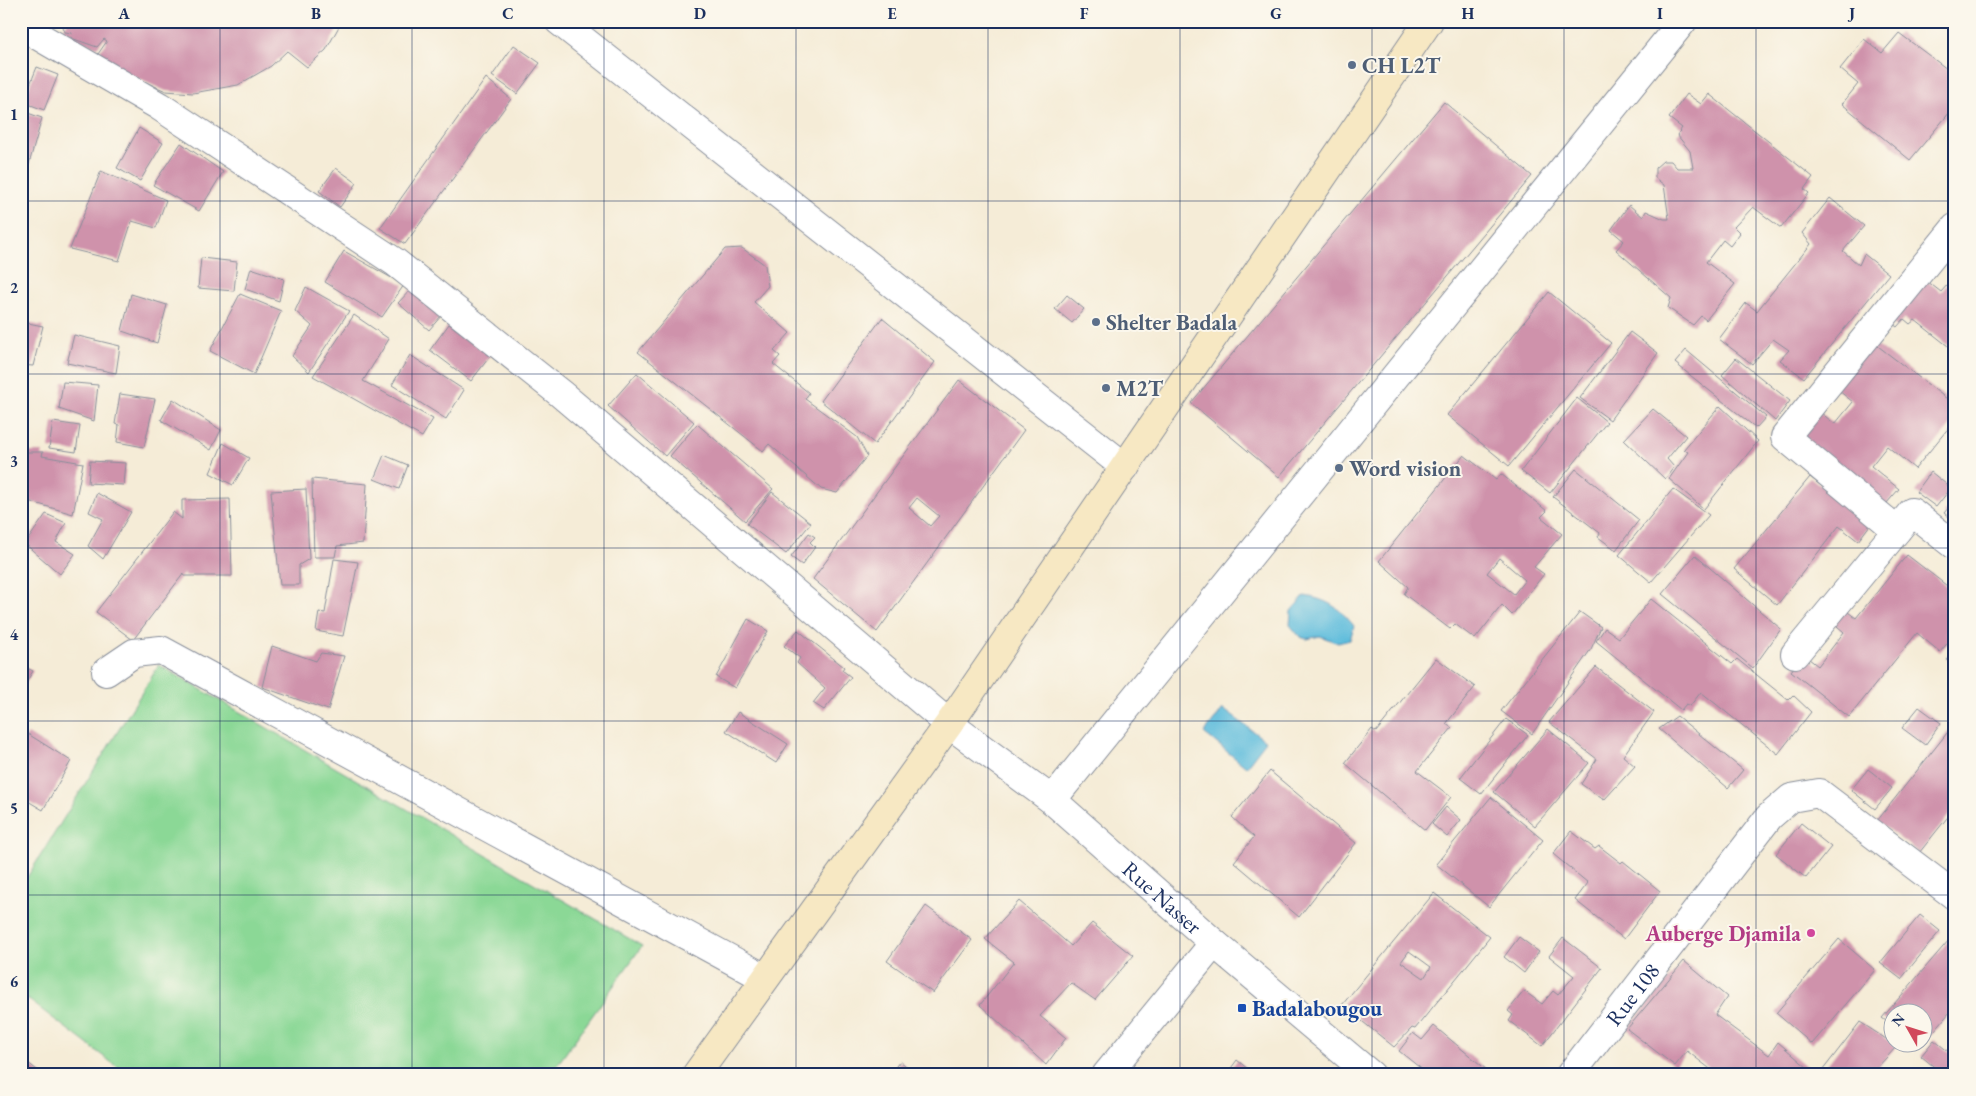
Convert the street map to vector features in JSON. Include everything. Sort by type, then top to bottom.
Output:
[{"type":"street","points":[[559,21],[1124,467]]},
{"type":"street","points":[[696,1075],[949,724],[1429,21]]},
{"type":"street","points":[[1052,800],[1683,21]]},
{"type":"street","name":"Rue Nasser","points":[[21,26],[159,106],[395,262],[561,394],[949,724],[1052,800],[1214,943],[1371,1075]]},
{"type":"street","points":[[1955,228],[1785,437],[1905,521],[1955,546]]},
{"type":"street","points":[[1795,654],[1905,521]]},
{"type":"street","points":[[106,672],[134,653],[161,650],[765,978]]},
{"type":"street","name":"Rue 108","points":[[1570,1075],[1769,817],[1791,798],[1819,793],[1955,896]]},
{"type":"street","points":[[1106,1075],[1214,943]]},
{"type":"green space","points":[[159,665],[642,946],[550,1075],[128,1075],[21,994],[21,887]]},
{"type":"water","points":[[1304,596],[1320,599],[1344,614],[1354,626],[1350,640],[1338,643],[1320,636],[1307,639],[1300,637],[1290,625],[1291,611]]},
{"type":"water","points":[[1223,709],[1266,741],[1246,767],[1204,733]]},
{"type":"building","points":[[69,21],[342,21],[326,50],[307,67],[287,51],[271,66],[238,85],[193,93],[166,91],[116,69],[98,54],[107,41],[104,39],[97,47],[71,38],[72,33],[65,32],[63,28]]},
{"type":"building","points":[[1899,33],[1955,75],[1955,106],[1910,160],[1842,104],[1858,84],[1840,69],[1864,39],[1882,53]]},
{"type":"building","points":[[514,45],[540,63],[517,94],[492,76]]},
{"type":"building","points":[[37,67],[58,75],[44,110],[23,102]]},
{"type":"building","points":[[486,78],[511,99],[405,244],[380,228]]},
{"type":"building","points":[[1687,94],[1701,104],[1709,94],[1813,177],[1804,189],[1809,193],[1781,228],[1753,207],[1734,227],[1740,233],[1730,246],[1723,240],[1706,262],[1735,284],[1706,320],[1701,316],[1693,325],[1668,308],[1671,298],[1616,250],[1624,241],[1611,230],[1629,205],[1643,217],[1646,211],[1664,219],[1669,219],[1664,185],[1655,178],[1655,168],[1663,161],[1671,161],[1677,168],[1693,168],[1690,151],[1677,135],[1682,128],[1669,118]]},
{"type":"building","points":[[1444,102],[1532,176],[1279,477],[1191,403]]},
{"type":"building","points":[[22,111],[42,118],[25,178],[21,177]]},
{"type":"building","points":[[139,128],[163,143],[140,181],[117,168]]},
{"type":"building","points":[[181,143],[223,172],[199,211],[153,185]]},
{"type":"building","points":[[336,168],[357,183],[340,207],[319,191]]},
{"type":"building","points":[[101,171],[166,200],[156,228],[132,221],[119,261],[70,249]]},
{"type":"building","points":[[1830,198],[1864,226],[1843,251],[1859,265],[1864,254],[1889,274],[1804,378],[1780,360],[1789,350],[1773,339],[1752,364],[1719,339],[1746,303],[1757,311],[1811,244],[1802,233]]},
{"type":"building","points":[[742,248],[765,265],[768,286],[754,302],[790,333],[774,351],[780,356],[773,364],[809,393],[805,399],[857,437],[867,456],[837,493],[821,489],[769,444],[763,451],[638,352],[725,249]]},
{"type":"building","points":[[344,251],[404,285],[382,317],[325,282]]},
{"type":"building","points":[[201,258],[237,262],[234,291],[198,288]]},
{"type":"building","points":[[251,268],[284,279],[279,301],[245,289]]},
{"type":"building","points":[[1955,276],[1953,350],[1915,320],[1910,324],[1904,319],[1897,327],[1889,321],[1923,278],[1941,292]]},
{"type":"building","points":[[306,287],[349,311],[309,372],[292,356],[312,326],[295,311]]},
{"type":"building","points":[[412,288],[442,315],[429,330],[398,303]]},
{"type":"building","points":[[1549,292],[1611,343],[1509,466],[1447,415]]},
{"type":"building","points":[[131,294],[167,305],[157,343],[122,331]]},
{"type":"building","points":[[240,294],[281,311],[254,374],[210,351]]},
{"type":"building","points":[[1067,295],[1084,309],[1072,323],[1055,309]]},
{"type":"building","points":[[354,315],[389,339],[363,381],[433,419],[422,437],[313,376]]},
{"type":"building","points":[[882,318],[935,362],[875,444],[821,401]]},
{"type":"building","points":[[23,322],[43,326],[33,366],[21,365]]},
{"type":"building","points":[[449,324],[491,355],[471,381],[430,350]]},
{"type":"building","points":[[1630,332],[1658,353],[1610,420],[1580,398]]},
{"type":"building","points":[[74,335],[120,346],[116,373],[67,363]]},
{"type":"building","points":[[1870,340],[1955,405],[1955,420],[1915,469],[1887,446],[1871,466],[1899,489],[1886,504],[1798,433],[1816,409],[1835,424],[1853,402],[1834,387]]},
{"type":"building","points":[[1686,350],[1766,417],[1756,428],[1675,363]]},
{"type":"building","points":[[410,355],[464,390],[446,419],[392,385]]},
{"type":"building","points":[[1736,358],[1790,401],[1775,421],[1722,375]]},
{"type":"building","points":[[637,373],[694,422],[665,456],[608,406]]},
{"type":"building","points":[[959,380],[1024,430],[877,632],[813,579]],"holes":[[[917,498],[939,516],[930,526],[909,508]]]},
{"type":"building","points":[[63,382],[98,385],[94,421],[59,409]]},
{"type":"building","points":[[120,394],[155,399],[144,447],[117,442],[119,425],[115,424]]},
{"type":"building","points":[[1577,398],[1607,422],[1550,493],[1521,471]]},
{"type":"building","points":[[173,399],[221,430],[211,450],[161,420]]},
{"type":"building","points":[[1720,406],[1758,441],[1704,509],[1669,479],[1688,452],[1684,449]]},
{"type":"building","points":[[1653,409],[1686,436],[1667,459],[1674,467],[1665,479],[1624,440]]},
{"type":"building","points":[[53,422],[80,426],[76,452],[49,448]]},
{"type":"building","points":[[697,424],[773,489],[745,521],[670,456]]},
{"type":"building","points":[[223,443],[249,458],[233,485],[210,473]]},
{"type":"building","points":[[21,452],[43,452],[42,456],[83,463],[73,514],[21,499]]},
{"type":"building","points":[[384,455],[408,465],[399,489],[374,479]]},
{"type":"building","points":[[1464,455],[1496,480],[1501,474],[1547,511],[1541,517],[1562,534],[1534,567],[1544,574],[1512,615],[1502,605],[1475,639],[1455,624],[1450,629],[1404,594],[1408,587],[1379,561]],"holes":[[[1499,558],[1525,580],[1514,594],[1487,573]]]},
{"type":"building","points":[[90,461],[126,463],[124,485],[88,483]]},
{"type":"building","points":[[1576,469],[1639,520],[1616,550],[1598,537],[1600,533],[1553,497]]},
{"type":"building","points":[[1931,472],[1951,488],[1936,507],[1916,492]]},
{"type":"building","points":[[1810,477],[1870,525],[1858,541],[1839,526],[1777,605],[1734,569]]},
{"type":"building","points":[[312,479],[367,484],[363,543],[337,546],[335,557],[314,557]]},
{"type":"building","points":[[306,489],[309,559],[299,565],[299,585],[280,585],[271,491]]},
{"type":"building","points":[[1673,489],[1709,515],[1651,582],[1619,555]]},
{"type":"building","points":[[772,492],[811,523],[786,554],[747,524]]},
{"type":"building","points":[[97,493],[131,512],[103,559],[88,546],[103,519],[89,512]]},
{"type":"building","points":[[230,499],[232,576],[184,576],[184,573],[133,640],[96,612],[173,512],[182,519],[182,500]]},
{"type":"building","points":[[1955,500],[1955,522],[1944,513]]},
{"type":"building","points":[[46,514],[66,523],[56,542],[75,554],[60,574],[25,544]]},
{"type":"building","points":[[809,533],[815,537],[810,542],[815,547],[802,565],[791,557]]},
{"type":"building","points":[[1695,555],[1781,629],[1753,668],[1662,594]]},
{"type":"building","points":[[1907,555],[1955,592],[1955,634],[1940,652],[1917,633],[1849,717],[1791,671],[1804,655],[1818,666],[1844,632],[1830,620],[1841,607],[1856,618]]},
{"type":"building","points":[[334,559],[358,562],[343,636],[316,631],[319,612],[325,613]]},
{"type":"building","points":[[1651,599],[1732,664],[1737,659],[1788,700],[1793,695],[1811,712],[1778,754],[1701,692],[1690,706],[1686,704],[1681,710],[1596,641],[1605,628],[1619,638]]},
{"type":"building","points":[[1580,612],[1601,627],[1591,649],[1532,734],[1501,711]]},
{"type":"building","points":[[748,619],[768,631],[735,688],[716,677]]},
{"type":"building","points":[[798,630],[844,667],[842,670],[851,677],[824,710],[813,703],[825,688],[797,663],[800,658],[784,646]]},
{"type":"building","points":[[272,646],[316,661],[321,653],[344,656],[328,710],[262,687]]},
{"type":"building","points":[[1955,651],[1955,666],[1947,660]]},
{"type":"building","points":[[1436,658],[1475,687],[1446,724],[1452,728],[1417,771],[1451,797],[1425,830],[1345,763],[1372,729],[1376,732]]},
{"type":"building","points":[[21,665],[33,671],[21,691]]},
{"type":"building","points":[[1596,667],[1654,712],[1623,756],[1635,766],[1604,800],[1581,784],[1597,759],[1549,722]]},
{"type":"building","points":[[1919,707],[1941,723],[1925,745],[1902,728]]},
{"type":"building","points":[[738,712],[788,744],[776,763],[726,731]]},
{"type":"building","points":[[1677,716],[1743,770],[1728,788],[1659,729]]},
{"type":"building","points":[[1506,719],[1528,735],[1481,794],[1460,778]]},
{"type":"building","points":[[1955,723],[1955,808],[1919,853],[1877,821]]},
{"type":"building","points":[[1548,729],[1589,763],[1535,826],[1494,792]]},
{"type":"building","points":[[28,734],[71,761],[43,810],[21,797],[21,736],[25,738]]},
{"type":"building","points":[[1868,769],[1892,788],[1875,809],[1851,790]]},
{"type":"building","points":[[1270,771],[1356,843],[1299,917],[1234,862],[1254,837],[1232,817]]},
{"type":"building","points":[[1491,797],[1543,840],[1489,907],[1436,864]]},
{"type":"building","points":[[1446,807],[1461,820],[1447,837],[1432,824]]},
{"type":"building","points":[[1801,823],[1831,847],[1806,878],[1776,854]]},
{"type":"building","points":[[1571,831],[1595,849],[1599,846],[1621,863],[1623,861],[1660,891],[1624,939],[1575,900],[1588,883],[1553,854]]},
{"type":"building","points":[[1434,893],[1490,937],[1415,1029],[1412,1028],[1394,1047],[1342,1005]],"holes":[[[1409,951],[1431,967],[1424,978],[1401,962]]]},
{"type":"building","points":[[1019,901],[1071,946],[1092,923],[1133,956],[1095,1000],[1071,983],[1040,1016],[1066,1038],[1046,1065],[980,1005],[1014,962],[985,939]]},
{"type":"building","points":[[926,906],[972,940],[933,993],[887,961]]},
{"type":"building","points":[[1920,915],[1940,931],[1901,979],[1880,963]]},
{"type":"building","points":[[1519,937],[1539,952],[1524,973],[1504,957]]},
{"type":"building","points":[[1563,938],[1602,968],[1542,1046],[1509,1021],[1513,1015],[1508,1011],[1524,991],[1542,1004],[1553,991],[1558,995],[1574,976],[1549,956]]},
{"type":"building","points":[[1839,939],[1875,970],[1812,1044],[1776,1013]]},
{"type":"building","points":[[1949,940],[1955,945],[1955,1006],[1934,1031],[1934,1004],[1894,1004]]},
{"type":"building","points":[[1684,961],[1727,997],[1715,1015],[1769,1055],[1778,1042],[1816,1075],[1718,1075],[1687,1051],[1675,1066],[1627,1029]]},
{"type":"building","points":[[1860,1022],[1884,1038],[1884,1054],[1890,1054],[1876,1069],[1886,1075],[1819,1075]]},
{"type":"building","points":[[1434,1026],[1493,1075],[1429,1075],[1399,1051],[1413,1033],[1422,1040]]},
{"type":"building","points":[[1934,1040],[1955,1057],[1955,1075],[1944,1075],[1921,1056],[1923,1054],[1934,1054]]},
{"type":"building","points":[[21,1057],[43,1075],[21,1075]]},
{"type":"building","points":[[1237,1060],[1255,1075],[1226,1075]]},
{"type":"building","points":[[900,1061],[917,1075],[889,1075]]},
{"type":"place","name":"CH L2T","points":[[1352,65]]},
{"type":"place","name":"Shelter Badala","points":[[1096,322]]},
{"type":"place","name":"M2T","points":[[1106,388]]},
{"type":"place","name":"Word vision","points":[[1339,468]]},
{"type":"place","name":"Auberge Djamila","points":[[1811,933]]},
{"type":"place","name":"Badalabougou","points":[[1242,1008]]}]
